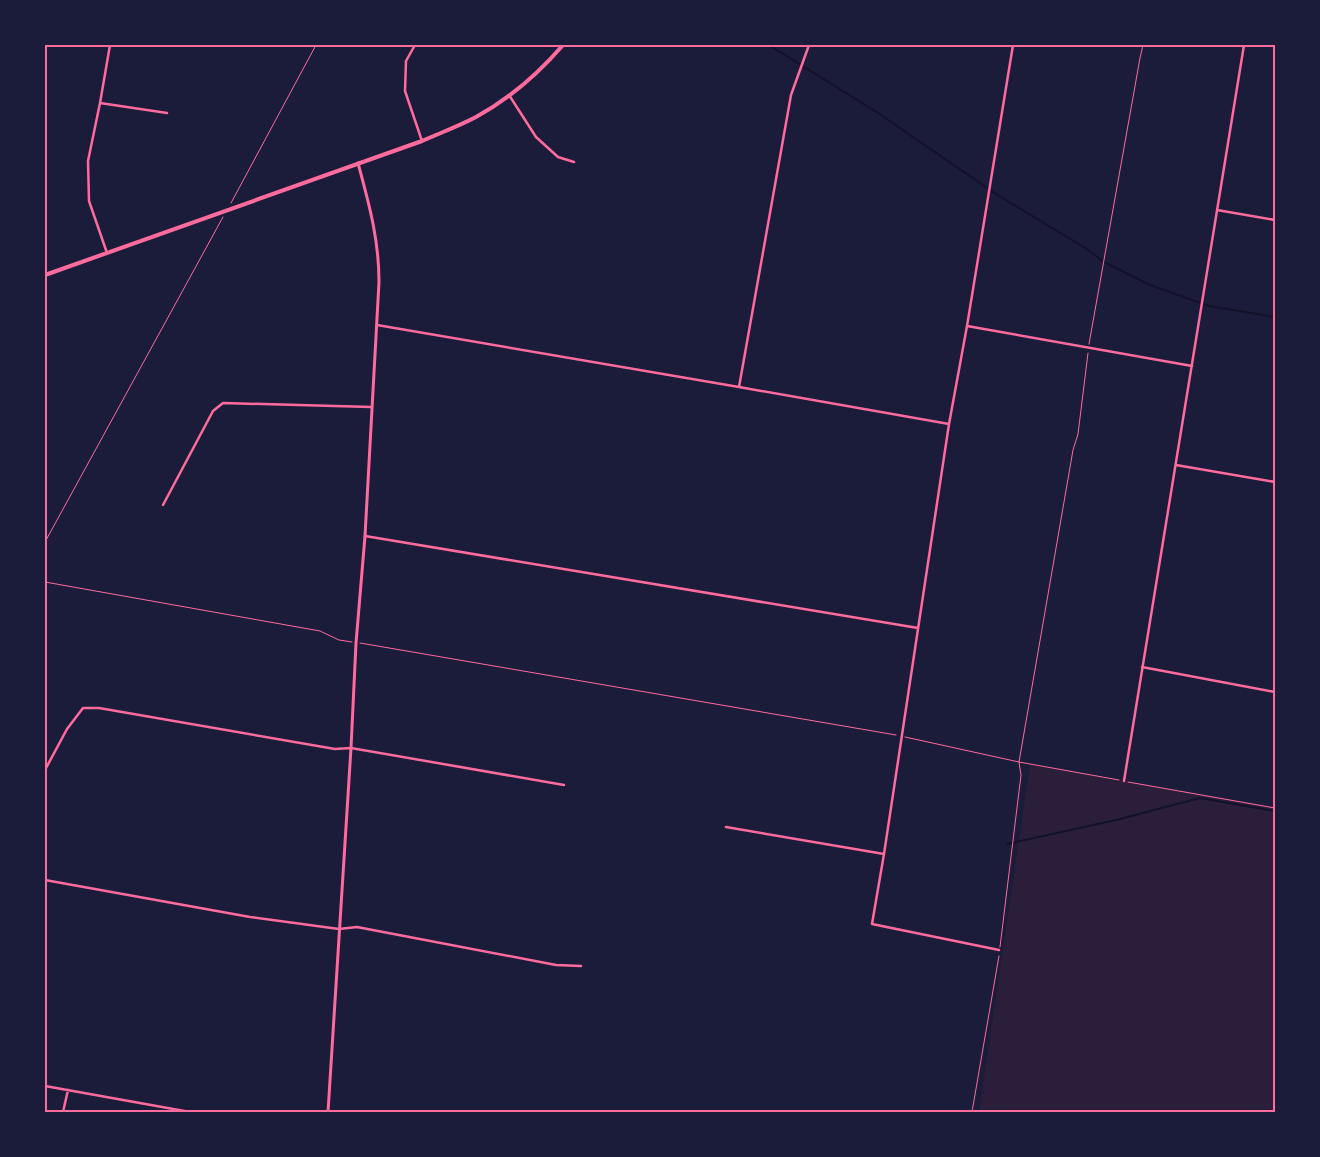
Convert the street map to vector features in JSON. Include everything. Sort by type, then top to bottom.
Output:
[{"type":"main road","points":[[45,275],[422,140],[475,117],[509,95],[547,64],[563,45]]},
{"type":"street","points":[[106,253],[89,201],[88,161],[110,45]]},
{"type":"street","points":[[415,45],[406,61],[405,91],[422,140]]},
{"type":"street","points":[[739,387],[791,95],[809,45]]},
{"type":"street","points":[[1000,950],[872,924],[949,424],[1013,45]]},
{"type":"street","points":[[1124,781],[1244,45]]},
{"type":"street","points":[[509,95],[536,136],[558,157],[574,162]]},
{"type":"street","points":[[100,103],[166,113]]},
{"type":"street","points":[[328,1112],[356,643],[365,536],[379,282],[374,222],[358,162]]},
{"type":"street","points":[[1217,210],[1275,220]]},
{"type":"street","points":[[377,325],[949,424]]},
{"type":"street","points":[[967,326],[1192,366]]},
{"type":"street","points":[[163,505],[213,411],[223,403],[371,407]]},
{"type":"street","points":[[1176,465],[1275,482]]},
{"type":"street","points":[[365,536],[918,628]]},
{"type":"street","points":[[1142,667],[1275,692]]},
{"type":"street","points":[[45,770],[67,729],[83,708],[99,708],[335,749],[351,748],[564,785]]},
{"type":"street","points":[[726,827],[884,854]]},
{"type":"street","points":[[45,880],[250,917],[339,929],[357,927],[556,965],[581,966]]},
{"type":"street","points":[[45,1086],[190,1112]]},
{"type":"street","points":[[63,1112],[68,1090]]},
{"type":"path","points":[[45,542],[228,210],[316,45]]},
{"type":"path","points":[[972,1112],[1000,950],[1021,775],[1019,762],[1073,450],[1078,434],[1089,347],[1140,58],[1144,45]]},
{"type":"path","points":[[45,582],[320,631],[339,640],[901,736],[1019,762],[1275,808]]},
{"type":"shaded area","points":[[1030,764],[1275,807],[1275,1112],[979,1112]]},
{"type":"waterway","points":[[769,45],[878,113],[996,194],[1087,249],[1104,262],[1150,285],[1209,306],[1275,317]]},
{"type":"waterway","points":[[1007,844],[1116,820],[1200,798],[1275,811]]}]
